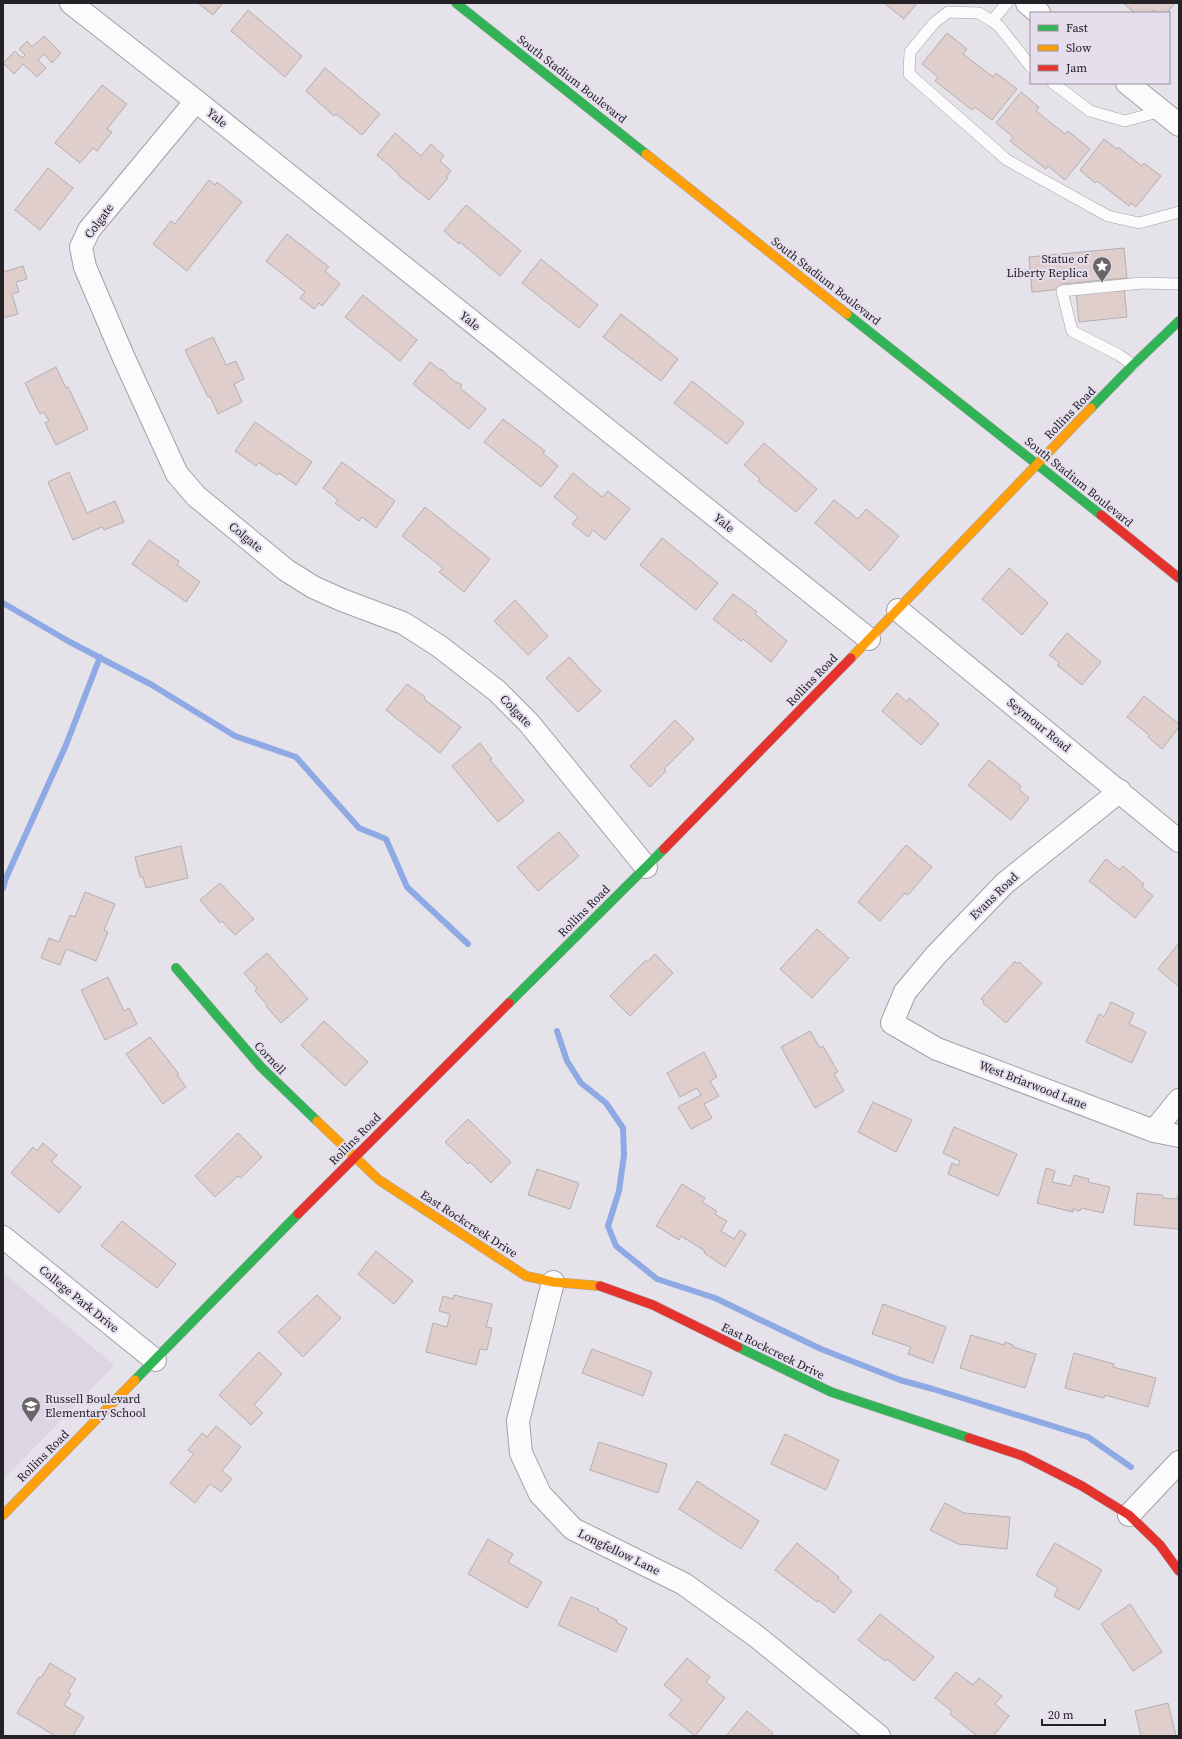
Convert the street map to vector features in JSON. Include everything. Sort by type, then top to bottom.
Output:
[{"type":"street","name":"Yale","points":[[71,3],[196,101],[869,639]]},
{"type":"street","name":"South Stadium Boulevard","points":[[456,3],[1179,578]]},
{"type":"street","points":[[1127,84],[1179,125]]},
{"type":"street","name":"Colgate","points":[[196,101],[89,230],[82,247],[88,274],[122,356],[177,474],[196,496],[286,570],[313,587],[342,600],[403,623],[440,646],[497,691],[529,724],[646,867]]},
{"type":"street","name":"Rollins Road","points":[[3,1514],[354,1157],[646,867],[898,610],[1133,365],[1179,321]]},
{"type":"street","name":"Seymour Road","points":[[898,610],[1179,841]]},
{"type":"street","name":"Evans Road","points":[[892,1023],[905,992],[936,955],[1005,883],[1120,791]]},
{"type":"street","name":"Cornell","points":[[176,968],[261,1067],[354,1157]]},
{"type":"street","name":"West Briarwood Lane","points":[[892,1023],[938,1049],[1154,1131],[1179,1136]]},
{"type":"street","points":[[1154,1131],[1179,1100]]},
{"type":"street","name":"East Rockcreek Drive","points":[[354,1157],[379,1180],[526,1276],[553,1282],[602,1286],[653,1305],[831,1392],[1023,1456],[1082,1486],[1129,1515],[1160,1545],[1179,1572]]},
{"type":"street","name":"College Park Drive","points":[[3,1237],[155,1360]]},
{"type":"street","name":"Longfellow Lane","points":[[553,1282],[518,1421],[521,1453],[540,1494],[573,1529],[684,1584],[756,1636],[879,1736]]},
{"type":"street","points":[[1129,1515],[1179,1462]]},
{"type":"lane","points":[[992,21],[1007,3]]},
{"type":"lane","points":[[1030,66],[999,26],[979,13],[948,12],[934,23],[910,52],[910,74],[1007,160],[1108,216],[1138,223],[1179,212]]},
{"type":"lane","points":[[1053,84],[1090,111],[1125,121],[1162,111]]},
{"type":"lane","points":[[1133,365],[1119,355],[1072,331],[1062,291],[1142,283],[1179,284]]},
{"type":"shaded area","name":"Russell Boulevard Elementary School","points":[[3,1273],[114,1365],[3,1480]]},
{"type":"building","points":[[198,3],[223,3],[213,15]]},
{"type":"building","points":[[884,3],[917,3],[904,19]]},
{"type":"building","points":[[1123,3],[1175,3],[1168,12],[1157,12],[1154,10],[1153,12],[1134,12]]},
{"type":"building","points":[[248,10],[302,56],[285,77],[231,31]]},
{"type":"building","points":[[947,33],[967,49],[963,54],[993,77],[996,73],[1017,89],[992,120],[975,107],[972,110],[935,81],[938,77],[922,64]]},
{"type":"building","points":[[44,36],[61,53],[52,63],[44,54],[38,60],[46,68],[37,77],[23,64],[14,74],[3,63],[15,51],[22,58],[25,55],[19,49],[27,41],[32,47]]},
{"type":"building","points":[[325,68],[380,114],[362,135],[336,114],[334,116],[306,91]]},
{"type":"building","points":[[102,85],[127,104],[107,129],[112,132],[97,151],[93,148],[80,163],[55,143]]},
{"type":"building","points":[[1021,92],[1039,107],[1036,111],[1065,134],[1068,131],[1090,149],[1065,180],[1048,166],[1046,169],[1010,141],[1013,137],[996,123]]},
{"type":"building","points":[[395,133],[421,156],[431,144],[444,156],[440,161],[451,171],[446,177],[448,178],[429,200],[398,175],[399,174],[377,155]]},
{"type":"building","points":[[1104,139],[1117,149],[1118,147],[1142,166],[1144,163],[1161,176],[1136,207],[1131,203],[1129,206],[1097,181],[1095,183],[1080,170]]},
{"type":"building","points":[[48,168],[73,188],[40,230],[15,210]]},
{"type":"building","points":[[209,180],[215,185],[217,182],[242,202],[187,271],[153,244],[171,221],[175,224]]},
{"type":"building","points":[[466,205],[521,251],[500,276],[460,242],[459,244],[444,231]]},
{"type":"building","points":[[287,234],[329,267],[325,271],[340,284],[322,306],[319,303],[314,309],[300,298],[305,292],[266,261]]},
{"type":"building","points":[[1124,248],[1127,278],[1061,284],[1062,289],[1032,292],[1029,257]]},
{"type":"building","points":[[541,259],[598,305],[579,328],[522,283]]},
{"type":"building","points":[[23,266],[27,279],[16,282],[19,292],[12,294],[18,314],[3,318],[3,272]]},
{"type":"building","points":[[1124,288],[1127,317],[1079,322],[1076,293]]},
{"type":"building","points":[[363,295],[417,340],[400,361],[345,317]]},
{"type":"building","points":[[621,314],[678,359],[661,381],[603,337]]},
{"type":"building","points":[[213,337],[226,365],[236,361],[244,379],[234,384],[242,402],[218,414],[185,350]]},
{"type":"building","points":[[430,362],[440,370],[441,369],[456,383],[457,382],[462,385],[460,388],[486,409],[469,429],[413,384]]},
{"type":"building","points":[[56,367],[66,388],[68,387],[88,429],[56,445],[45,423],[49,421],[44,412],[40,414],[25,383]]},
{"type":"building","points":[[692,381],[744,423],[727,444],[674,403]]},
{"type":"building","points":[[503,419],[545,451],[543,453],[558,466],[541,487],[484,442]]},
{"type":"building","points":[[255,422],[312,462],[296,485],[279,473],[277,475],[259,463],[256,466],[235,451]]},
{"type":"building","points":[[764,443],[817,489],[796,512],[758,481],[760,479],[744,465]]},
{"type":"building","points":[[342,462],[395,501],[376,528],[362,517],[359,521],[335,503],[338,500],[323,488]]},
{"type":"building","points":[[69,472],[87,513],[115,501],[124,522],[104,530],[102,527],[73,540],[48,482]]},
{"type":"building","points":[[573,473],[602,497],[608,491],[630,509],[605,540],[593,530],[588,537],[572,524],[578,517],[554,497]]},
{"type":"building","points":[[834,500],[858,519],[866,509],[899,536],[870,571],[815,523]]},
{"type":"building","points":[[425,507],[490,559],[464,592],[439,572],[443,568],[402,536]]},
{"type":"building","points":[[662,538],[718,583],[696,610],[640,565]]},
{"type":"building","points":[[149,540],[179,561],[177,565],[200,582],[186,602],[132,564]]},
{"type":"building","points":[[1009,568],[1048,603],[1022,635],[982,599]]},
{"type":"building","points":[[733,594],[757,612],[755,614],[787,641],[771,662],[743,639],[741,641],[713,619]]},
{"type":"building","points":[[515,600],[548,636],[528,655],[494,621]]},
{"type":"building","points":[[1067,633],[1101,662],[1082,685],[1057,665],[1060,663],[1049,655]]},
{"type":"building","points":[[569,657],[601,691],[578,712],[546,678]]},
{"type":"building","points":[[407,684],[461,727],[440,753],[386,710]]},
{"type":"building","points":[[897,693],[907,702],[909,698],[939,724],[921,745],[882,711]]},
{"type":"building","points":[[1144,696],[1179,724],[1179,727],[1162,749],[1148,737],[1149,735],[1127,717]]},
{"type":"building","points":[[675,720],[694,739],[664,769],[666,771],[650,787],[630,766]]},
{"type":"building","points":[[480,743],[492,759],[490,760],[524,801],[498,822],[452,766]]},
{"type":"building","points":[[989,760],[1021,786],[1019,789],[1029,798],[1011,820],[968,785]]},
{"type":"building","points":[[559,832],[579,856],[538,891],[517,867]]},
{"type":"building","points":[[906,845],[932,867],[908,895],[905,893],[880,921],[858,902]]},
{"type":"building","points":[[181,846],[188,878],[146,888],[143,877],[140,877],[135,857]]},
{"type":"building","points":[[1106,859],[1120,870],[1123,866],[1144,884],[1142,887],[1153,896],[1135,918],[1089,881]]},
{"type":"building","points":[[220,883],[254,919],[235,935],[222,921],[220,923],[200,900]]},
{"type":"building","points":[[85,892],[115,904],[104,930],[108,932],[96,961],[66,949],[60,965],[41,958],[49,938],[59,942],[70,915],[75,917]]},
{"type":"building","points":[[817,929],[849,958],[812,998],[780,969]]},
{"type":"building","points":[[1179,943],[1179,987],[1158,969]]},
{"type":"building","points":[[267,953],[308,999],[281,1023],[266,1006],[267,1005],[255,991],[257,988],[244,973]]},
{"type":"building","points":[[655,954],[673,973],[630,1016],[610,996],[646,960],[647,962]]},
{"type":"building","points":[[1015,961],[1017,964],[1019,962],[1042,983],[1006,1023],[983,1003],[984,1001],[981,999]]},
{"type":"building","points":[[108,977],[124,1011],[129,1008],[137,1024],[105,1040],[81,990]]},
{"type":"building","points":[[1111,1002],[1134,1013],[1129,1024],[1146,1032],[1132,1063],[1086,1042],[1099,1014],[1104,1017]]},
{"type":"building","points":[[324,1021],[368,1062],[345,1086],[301,1045]]},
{"type":"building","points":[[810,1031],[820,1048],[823,1046],[838,1072],[834,1074],[844,1091],[815,1108],[781,1047]]},
{"type":"building","points":[[150,1037],[179,1074],[177,1075],[186,1087],[163,1104],[126,1054]]},
{"type":"building","points":[[704,1052],[717,1077],[710,1081],[719,1096],[704,1104],[712,1118],[691,1129],[678,1107],[701,1095],[697,1088],[680,1097],[667,1073]]},
{"type":"building","points":[[873,1102],[912,1120],[896,1152],[858,1132]]},
{"type":"building","points":[[468,1119],[511,1162],[491,1183],[470,1162],[468,1164],[445,1142]]},
{"type":"building","points":[[954,1127],[1017,1154],[998,1196],[948,1174],[952,1163],[958,1166],[960,1161],[943,1153]]},
{"type":"building","points":[[238,1133],[262,1157],[241,1178],[238,1176],[215,1197],[195,1176]]},
{"type":"building","points":[[43,1143],[57,1155],[51,1162],[81,1187],[59,1213],[11,1173],[33,1147],[37,1151]]},
{"type":"building","points":[[1046,1168],[1055,1171],[1052,1182],[1071,1186],[1074,1175],[1089,1179],[1088,1182],[1110,1187],[1103,1213],[1081,1208],[1080,1211],[1073,1209],[1073,1212],[1037,1203]]},
{"type":"building","points":[[537,1169],[579,1183],[570,1209],[528,1195]]},
{"type":"building","points":[[682,1184],[705,1198],[702,1202],[717,1211],[715,1214],[727,1221],[721,1231],[734,1239],[740,1230],[746,1234],[725,1267],[704,1253],[705,1251],[681,1236],[679,1240],[656,1226]]},
{"type":"building","points":[[1137,1193],[1162,1195],[1163,1198],[1177,1199],[1179,1195],[1179,1229],[1134,1225]]},
{"type":"building","points":[[122,1221],[176,1264],[157,1288],[101,1246]]},
{"type":"building","points":[[376,1251],[413,1281],[394,1304],[358,1274]]},
{"type":"building","points":[[317,1295],[341,1318],[303,1357],[278,1332]]},
{"type":"building","points":[[454,1295],[492,1304],[486,1327],[492,1328],[487,1350],[480,1349],[476,1365],[426,1352],[433,1323],[447,1327],[450,1314],[439,1311],[443,1296],[453,1299]]},
{"type":"building","points":[[883,1304],[946,1327],[933,1363],[908,1354],[911,1347],[872,1334]]},
{"type":"building","points":[[971,1335],[1004,1345],[1005,1342],[1013,1345],[1013,1347],[1036,1354],[1025,1388],[960,1368]]},
{"type":"building","points":[[592,1349],[652,1372],[643,1396],[582,1373]]},
{"type":"building","points":[[259,1352],[282,1374],[254,1405],[263,1413],[251,1425],[219,1395]]},
{"type":"building","points":[[1074,1353],[1114,1364],[1113,1367],[1156,1378],[1148,1407],[1105,1395],[1104,1398],[1065,1388]]},
{"type":"building","points":[[216,1426],[241,1447],[222,1471],[232,1479],[221,1492],[210,1484],[195,1503],[170,1483],[194,1454],[188,1450],[202,1433],[207,1437]]},
{"type":"building","points":[[785,1434],[839,1460],[826,1490],[771,1464]]},
{"type":"building","points":[[599,1442],[667,1464],[658,1493],[590,1470]]},
{"type":"building","points":[[697,1481],[759,1521],[741,1549],[679,1509]]},
{"type":"building","points":[[945,1503],[964,1513],[1010,1517],[1007,1549],[958,1544],[930,1530]]},
{"type":"building","points":[[488,1539],[513,1554],[508,1562],[542,1582],[527,1608],[468,1574]]},
{"type":"building","points":[[797,1543],[839,1577],[838,1579],[852,1591],[834,1613],[775,1570]]},
{"type":"building","points":[[1055,1543],[1102,1570],[1079,1610],[1054,1596],[1058,1588],[1036,1575]]},
{"type":"building","points":[[571,1597],[599,1609],[598,1611],[617,1620],[616,1622],[627,1628],[616,1652],[558,1625]]},
{"type":"building","points":[[1130,1604],[1162,1652],[1133,1671],[1101,1624]]},
{"type":"building","points":[[880,1614],[934,1657],[914,1681],[887,1659],[885,1661],[858,1640]]},
{"type":"building","points":[[687,1658],[710,1677],[706,1682],[725,1698],[695,1736],[669,1715],[682,1700],[664,1685]]},
{"type":"building","points":[[50,1663],[76,1679],[68,1692],[71,1694],[64,1705],[84,1717],[73,1736],[55,1736],[17,1713],[39,1677],[41,1678]]},
{"type":"building","points":[[956,1672],[973,1685],[979,1678],[1002,1696],[995,1704],[1009,1716],[993,1736],[977,1736],[950,1714],[952,1711],[935,1698]]},
{"type":"building","points":[[1168,1703],[1176,1736],[1141,1736],[1135,1711]]},
{"type":"building","points":[[747,1711],[773,1733],[770,1736],[726,1736]]},
{"type":"waterway","points":[[3,603],[68,641],[152,685],[235,736],[296,757],[359,828],[386,839],[407,887],[468,944]]},
{"type":"waterway","points":[[3,888],[6,878],[66,745],[100,657]]},
{"type":"waterway","points":[[557,1031],[567,1061],[581,1083],[606,1103],[623,1128],[624,1155],[619,1191],[608,1226],[616,1246],[657,1279],[715,1298],[821,1349],[900,1380],[1088,1437],[1131,1467]]},
{"type":"traffic: fast","points":[[456,3],[646,154]]},
{"type":"traffic: fast","points":[[847,314],[1101,515]]},
{"type":"traffic: fast","points":[[1091,408],[1179,321]]},
{"type":"traffic: fast","points":[[509,1003],[664,849]]},
{"type":"traffic: fast","points":[[176,968],[261,1067],[317,1121]]},
{"type":"traffic: fast","points":[[135,1380],[298,1214]]},
{"type":"traffic: fast","points":[[738,1347],[831,1392],[969,1438]]},
{"type":"traffic: slow","points":[[646,154],[847,314]]},
{"type":"traffic: slow","points":[[851,658],[1091,408]]},
{"type":"traffic: slow","points":[[317,1121],[379,1180],[526,1276],[553,1282],[600,1286]]},
{"type":"traffic: slow","points":[[3,1515],[135,1380]]},
{"type":"traffic: jam","points":[[1101,515],[1179,578]]},
{"type":"traffic: jam","points":[[664,849],[851,658]]},
{"type":"traffic: jam","points":[[298,1214],[509,1003]]},
{"type":"traffic: jam","points":[[600,1286],[653,1305],[738,1347]]},
{"type":"traffic: jam","points":[[969,1438],[1023,1456],[1082,1486],[1129,1515],[1160,1545],[1179,1571]]},
{"type":"place","name":"Statue of Liberty Replica","points":[[1102,283]]},
{"type":"place","name":"Russell Boulevard Elementary School","points":[[31,1423]]}]
